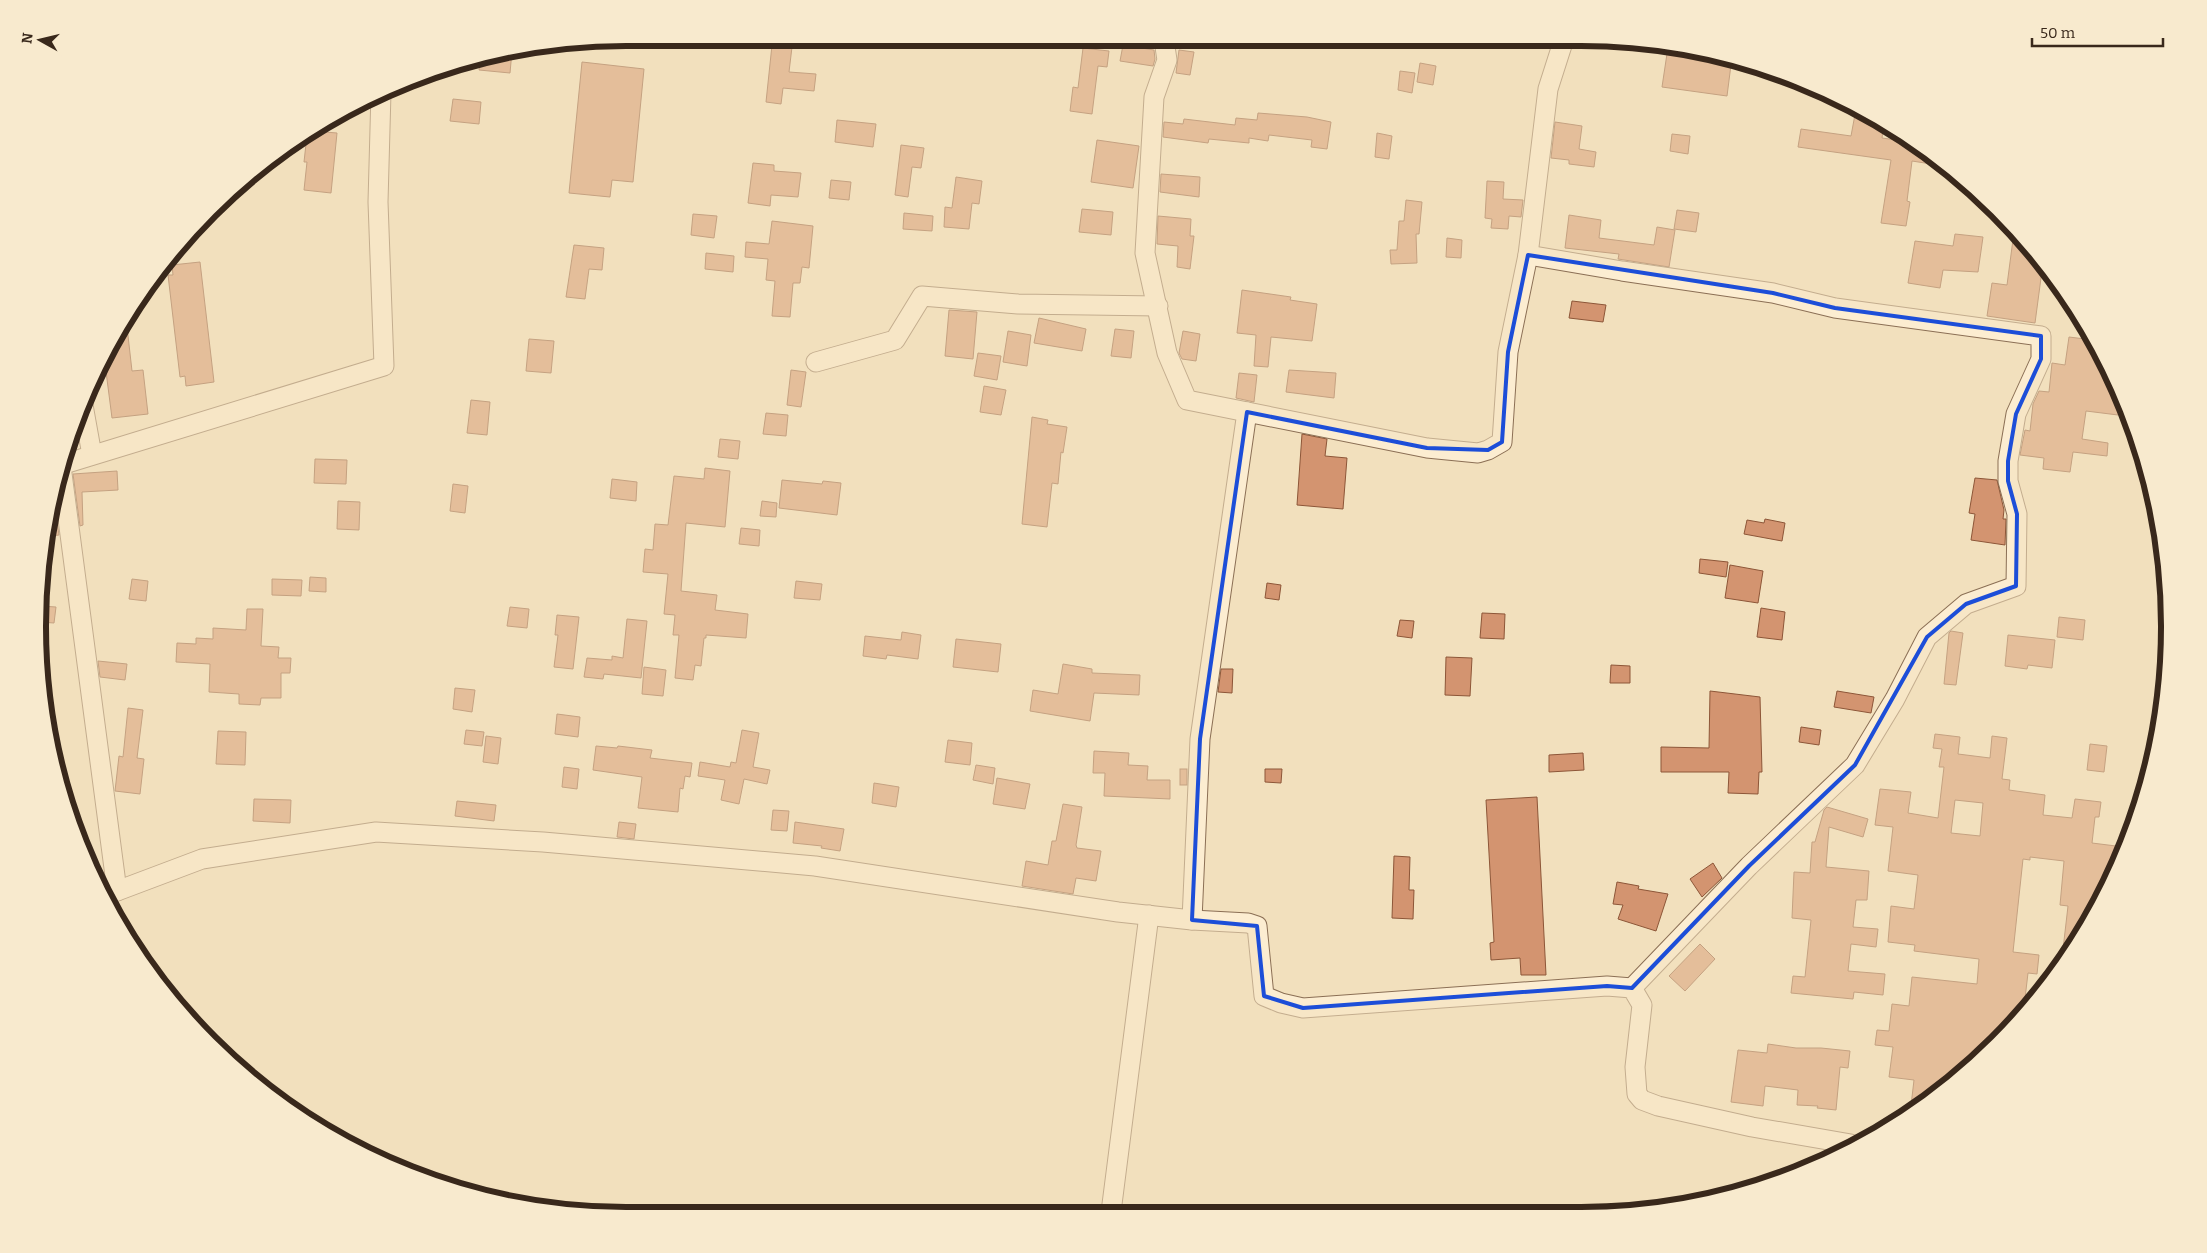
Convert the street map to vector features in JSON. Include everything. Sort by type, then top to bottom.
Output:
[{"type":"street","points":[[1165,46],[1167,60],[1154,97],[1145,253],[1167,353],[1187,400],[1427,448],[1478,453],[1502,442],[1508,352],[1528,255],[1548,89],[1562,46]]},
{"type":"street","points":[[70,462],[384,366],[378,202],[381,101]]},
{"type":"street","points":[[1528,255],[1622,271],[1773,292],[1835,308],[2041,336],[2041,359],[2016,414],[2008,461],[2008,481],[2017,514],[2016,586],[1966,604],[1927,637],[1895,699],[1855,765],[1749,866],[1632,988]]},
{"type":"street","points":[[816,362],[895,340],[922,296],[1018,304],[1158,306]]},
{"type":"street","points":[[1192,920],[1200,739],[1246,412]]},
{"type":"street","points":[[86,416],[92,455]]},
{"type":"street","points":[[63,487],[109,888]]},
{"type":"street","points":[[110,891],[202,859],[376,832],[543,842],[815,866],[1118,912],[1192,920],[1248,923],[1257,926],[1264,996],[1281,1003],[1303,1008],[1607,986],[1632,988]]},
{"type":"street","points":[[1111,1207],[1149,915]]},
{"type":"street","points":[[1632,988],[1642,1005],[1635,1067],[1637,1094],[1642,1100],[1658,1106],[1752,1127],[1845,1143]]},
{"type":"highlighted area","points":[[1528,255],[1773,293],[1835,308],[2041,336],[2041,359],[2016,414],[2008,461],[2008,481],[2017,514],[2016,586],[1966,604],[1927,637],[1855,765],[1749,866],[1632,988],[1607,986],[1303,1008],[1264,996],[1257,926],[1192,920],[1200,739],[1247,412],[1427,448],[1488,450],[1502,442],[1508,352]]},
{"type":"building","points":[[772,46],[792,47],[789,72],[816,74],[814,91],[783,88],[781,104],[766,102]]},
{"type":"building","points":[[1123,46],[1154,50],[1155,59],[1153,66],[1120,61]]},
{"type":"building","points":[[1083,48],[1109,51],[1107,67],[1098,66],[1092,114],[1070,111],[1073,87],[1078,88]]},
{"type":"building","points":[[1179,50],[1194,52],[1190,75],[1176,73]]},
{"type":"building","points":[[1667,53],[1731,66],[1727,96],[1662,87]]},
{"type":"building","points":[[511,57],[510,73],[479,70],[480,65]]},
{"type":"building","points":[[582,62],[644,69],[633,182],[612,180],[610,197],[569,193]]},
{"type":"building","points":[[1420,63],[1436,66],[1433,85],[1417,82]]},
{"type":"building","points":[[1400,71],[1415,73],[1412,93],[1398,90]]},
{"type":"building","points":[[453,99],[481,102],[479,124],[450,121]]},
{"type":"building","points":[[1258,113],[1307,117],[1331,122],[1327,149],[1311,147],[1312,140],[1269,135],[1268,141],[1249,138],[1249,143],[1209,139],[1208,143],[1163,137],[1164,122],[1183,124],[1184,119],[1235,125],[1236,118],[1257,120]]},
{"type":"building","points":[[1855,115],[1883,131],[1882,138],[1897,140],[1931,164],[1912,161],[1907,201],[1910,202],[1906,226],[1881,223],[1891,160],[1798,147],[1801,129],[1851,136]]},
{"type":"building","points":[[837,120],[876,124],[873,147],[835,142]]},
{"type":"building","points":[[1555,122],[1582,126],[1579,149],[1596,152],[1594,167],[1569,164],[1569,160],[1551,158]]},
{"type":"building","points":[[323,132],[337,133],[331,193],[304,190],[307,162],[304,162],[306,143]]},
{"type":"building","points":[[1377,133],[1392,136],[1389,159],[1375,157]]},
{"type":"building","points":[[1672,134],[1690,136],[1688,154],[1670,151]]},
{"type":"building","points":[[1097,140],[1139,146],[1133,188],[1091,182]]},
{"type":"building","points":[[901,145],[924,148],[921,168],[912,167],[908,197],[895,195]]},
{"type":"building","points":[[753,163],[774,165],[774,171],[801,173],[798,197],[771,195],[770,206],[748,203]]},
{"type":"building","points":[[1161,174],[1200,177],[1199,197],[1160,192]]},
{"type":"building","points":[[956,177],[982,181],[979,204],[972,203],[969,229],[944,227],[945,207],[952,208]]},
{"type":"building","points":[[831,180],[851,182],[849,200],[829,198]]},
{"type":"building","points":[[1487,181],[1504,182],[1503,199],[1523,200],[1521,217],[1509,216],[1508,229],[1491,228],[1492,219],[1485,218]]},
{"type":"building","points":[[1406,200],[1422,202],[1419,234],[1416,234],[1417,263],[1391,264],[1390,250],[1397,250],[1399,221],[1404,221]]},
{"type":"building","points":[[1082,209],[1113,212],[1111,235],[1079,232]]},
{"type":"building","points":[[1677,210],[1699,213],[1696,232],[1674,229]]},
{"type":"building","points":[[904,213],[933,216],[932,231],[903,229]]},
{"type":"building","points":[[693,214],[717,216],[714,238],[691,235]]},
{"type":"building","points":[[1569,215],[1601,220],[1599,238],[1654,245],[1657,227],[1675,230],[1669,267],[1618,259],[1619,254],[1565,248]]},
{"type":"building","points":[[1158,216],[1191,219],[1190,236],[1194,236],[1190,269],[1177,267],[1178,246],[1157,244]]},
{"type":"building","points":[[772,221],[813,226],[809,268],[802,267],[800,283],[793,283],[790,317],[772,316],[775,281],[766,280],[768,259],[745,257],[746,242],[769,244]]},
{"type":"building","points":[[1955,234],[1983,237],[1978,272],[1943,270],[1940,288],[1908,283],[1915,241],[1953,246]]},
{"type":"building","points":[[1447,238],[1462,240],[1461,258],[1446,257]]},
{"type":"building","points":[[2013,240],[2042,274],[2035,323],[1987,316],[1992,283],[2007,285]]},
{"type":"building","points":[[574,245],[604,248],[602,270],[589,269],[585,299],[566,297]]},
{"type":"building","points":[[706,253],[734,256],[733,272],[705,269]]},
{"type":"building","points":[[200,262],[214,382],[186,386],[185,376],[180,377],[168,275],[173,275],[173,265]]},
{"type":"building","points":[[1242,290],[1291,297],[1290,300],[1317,304],[1312,341],[1271,337],[1268,367],[1254,366],[1256,335],[1237,333]]},
{"type":"building","points":[[1572,301],[1606,305],[1603,322],[1569,318]]},
{"type":"building","points":[[949,310],[977,312],[973,359],[945,356]]},
{"type":"building","points":[[1039,318],[1086,329],[1082,351],[1034,343]]},
{"type":"building","points":[[1115,329],[1134,331],[1131,358],[1111,356]]},
{"type":"building","points":[[127,331],[132,371],[143,370],[148,414],[112,418],[106,370]]},
{"type":"building","points":[[1008,331],[1031,335],[1027,366],[1003,362]]},
{"type":"building","points":[[1183,331],[1200,334],[1196,361],[1182,359],[1179,353]]},
{"type":"building","points":[[2069,337],[2085,339],[2119,409],[2118,415],[2086,411],[2082,439],[2108,443],[2107,456],[2073,452],[2070,472],[2043,469],[2044,458],[2020,455],[2025,430],[2030,431],[2033,404],[2039,391],[2049,392],[2052,363],[2065,365]]},
{"type":"building","points":[[529,339],[554,341],[551,373],[526,371]]},
{"type":"building","points":[[978,353],[1001,356],[997,380],[974,376]]},
{"type":"building","points":[[791,370],[806,372],[801,407],[787,405]]},
{"type":"building","points":[[1289,370],[1336,373],[1334,398],[1286,392]]},
{"type":"building","points":[[1239,373],[1257,375],[1254,402],[1236,398]]},
{"type":"building","points":[[984,386],[1006,390],[1001,415],[980,412]]},
{"type":"building","points":[[471,400],[490,402],[487,435],[467,433]]},
{"type":"building","points":[[766,413],[788,415],[786,436],[763,434]]},
{"type":"building","points":[[1032,417],[1048,420],[1047,424],[1067,427],[1063,453],[1061,452],[1058,484],[1052,483],[1047,527],[1022,524]]},
{"type":"building","points":[[1302,434],[1327,439],[1325,456],[1347,458],[1343,509],[1297,505]]},
{"type":"building","points":[[720,439],[740,441],[738,459],[718,457]]},
{"type":"building","points":[[315,459],[347,460],[346,484],[314,483]]},
{"type":"building","points":[[705,468],[730,471],[725,527],[686,523],[681,591],[717,595],[715,610],[748,614],[746,638],[706,635],[701,666],[695,665],[693,680],[675,678],[679,635],[673,635],[675,615],[664,614],[668,574],[643,572],[645,549],[653,550],[655,524],[668,525],[674,476],[704,479]]},
{"type":"building","points":[[117,471],[118,490],[82,492],[83,525],[80,526],[73,474]]},
{"type":"building","points":[[1975,478],[1997,480],[2004,510],[2003,519],[2006,519],[2005,545],[1971,540],[1975,514],[1969,513]]},
{"type":"building","points":[[612,479],[637,482],[636,501],[610,498]]},
{"type":"building","points":[[782,480],[822,484],[823,481],[841,483],[837,515],[779,508]]},
{"type":"building","points":[[453,484],[468,486],[465,513],[450,511]]},
{"type":"building","points":[[338,501],[360,502],[359,530],[337,529]]},
{"type":"building","points":[[762,501],[777,503],[776,517],[760,516]]},
{"type":"building","points":[[1765,519],[1785,523],[1782,541],[1744,534],[1747,520],[1764,523]]},
{"type":"building","points":[[56,522],[59,535],[53,536]]},
{"type":"building","points":[[741,528],[760,530],[759,546],[739,544]]},
{"type":"building","points":[[1700,559],[1728,562],[1726,577],[1699,573]]},
{"type":"building","points":[[1730,565],[1763,571],[1758,603],[1725,598]]},
{"type":"building","points":[[310,577],[326,578],[326,592],[309,591]]},
{"type":"building","points":[[132,579],[148,581],[146,601],[129,599]]},
{"type":"building","points":[[272,579],[302,580],[301,596],[272,595]]},
{"type":"building","points":[[796,581],[822,584],[820,600],[794,598]]},
{"type":"building","points":[[1267,583],[1281,585],[1279,600],[1265,598]]},
{"type":"building","points":[[47,606],[56,607],[54,623],[46,622]]},
{"type":"building","points":[[510,607],[529,609],[527,628],[507,626]]},
{"type":"building","points":[[1761,608],[1785,612],[1782,640],[1757,637]]},
{"type":"building","points":[[247,609],[263,609],[261,646],[279,647],[278,658],[291,658],[290,673],[281,673],[281,698],[261,698],[260,705],[239,704],[239,694],[209,692],[210,664],[176,662],[177,643],[196,644],[196,638],[213,639],[213,628],[246,630]]},
{"type":"building","points":[[1482,613],[1505,614],[1504,639],[1480,638]]},
{"type":"building","points":[[557,615],[579,617],[573,669],[554,667],[558,635],[555,635]]},
{"type":"building","points":[[2059,617],[2085,620],[2083,640],[2057,637]]},
{"type":"building","points":[[627,619],[647,621],[641,678],[604,674],[603,679],[584,677],[587,658],[612,660],[612,656],[623,658]]},
{"type":"building","points":[[1400,620],[1414,621],[1412,638],[1397,636]]},
{"type":"building","points":[[1951,631],[1963,633],[1956,685],[1944,684],[1949,633]]},
{"type":"building","points":[[902,632],[921,635],[918,659],[887,655],[886,659],[863,656],[865,636],[901,640]]},
{"type":"building","points":[[2008,635],[2055,640],[2052,668],[2028,665],[2027,669],[2005,666]]},
{"type":"building","points":[[956,639],[1001,644],[998,672],[953,667]]},
{"type":"building","points":[[1446,657],[1472,658],[1470,696],[1445,695]]},
{"type":"building","points":[[98,661],[127,664],[125,680],[100,677]]},
{"type":"building","points":[[1063,664],[1092,669],[1092,673],[1140,675],[1139,695],[1094,693],[1090,721],[1030,711],[1033,690],[1058,694]]},
{"type":"building","points":[[1611,665],[1630,666],[1630,683],[1610,683]]},
{"type":"building","points":[[644,667],[666,670],[663,696],[642,694]]},
{"type":"building","points":[[1221,669],[1233,669],[1232,693],[1218,692]]},
{"type":"building","points":[[455,688],[475,690],[472,712],[453,709]]},
{"type":"building","points":[[1710,691],[1760,697],[1762,772],[1759,772],[1758,794],[1728,793],[1729,772],[1661,772],[1661,747],[1709,748]]},
{"type":"building","points":[[1837,691],[1874,697],[1871,713],[1834,707]]},
{"type":"building","points":[[128,708],[143,710],[137,758],[144,759],[140,794],[115,791],[119,756],[123,757]]},
{"type":"building","points":[[557,714],[580,717],[578,737],[555,734]]},
{"type":"building","points":[[1801,727],[1821,730],[1819,745],[1799,742]]},
{"type":"building","points":[[466,730],[484,732],[482,746],[464,744]]},
{"type":"building","points":[[742,730],[759,733],[753,767],[770,770],[767,784],[744,779],[739,804],[721,800],[725,780],[698,776],[700,762],[730,767],[731,762],[736,763]]},
{"type":"building","points":[[218,731],[246,732],[245,765],[216,764]]},
{"type":"building","points":[[1935,734],[1960,737],[1958,754],[1990,758],[1992,736],[2007,738],[2002,779],[2010,780],[2009,790],[2045,795],[2043,815],[2072,818],[2075,799],[2101,802],[2099,817],[2095,817],[2092,843],[2118,846],[2083,917],[2063,949],[2068,906],[2060,905],[2064,861],[2030,857],[2030,860],[2023,859],[2013,952],[2039,955],[2037,974],[2028,973],[2025,999],[1991,1037],[1963,1063],[1911,1103],[1914,1080],[1889,1077],[1893,1047],[1875,1045],[1877,1030],[1889,1031],[1892,1004],[1909,1006],[1912,977],[1977,984],[1979,959],[1914,951],[1915,945],[1888,942],[1891,906],[1914,909],[1918,875],[1888,871],[1893,827],[1875,825],[1880,789],[1911,792],[1908,813],[1938,818],[1944,767],[1939,767],[1942,749],[1933,748]],"holes":[[[1955,800],[1983,803],[1980,836],[1951,833]]]},
{"type":"building","points":[[486,736],[501,738],[498,764],[483,762]]},
{"type":"building","points":[[948,740],[972,743],[970,765],[945,762]]},
{"type":"building","points":[[2090,744],[2107,746],[2104,772],[2087,770]]},
{"type":"building","points":[[596,746],[617,748],[618,746],[652,750],[650,758],[692,763],[690,777],[685,776],[683,789],[680,788],[678,812],[638,808],[642,777],[593,770]]},
{"type":"building","points":[[1094,751],[1129,753],[1128,765],[1148,766],[1147,780],[1170,780],[1170,799],[1104,796],[1105,773],[1093,773]]},
{"type":"building","points":[[1583,753],[1584,770],[1549,772],[1549,755]]},
{"type":"building","points":[[976,765],[995,768],[993,784],[973,780]]},
{"type":"building","points":[[564,767],[579,769],[577,789],[562,787]]},
{"type":"building","points":[[1180,769],[1187,769],[1187,785],[1180,785]]},
{"type":"building","points":[[1265,769],[1282,769],[1281,783],[1265,782]]},
{"type":"building","points":[[997,778],[1030,784],[1025,809],[993,804]]},
{"type":"building","points":[[874,783],[899,787],[896,807],[872,803]]},
{"type":"building","points":[[1537,797],[1546,975],[1521,975],[1520,958],[1491,960],[1490,943],[1494,942],[1486,800]]},
{"type":"building","points":[[254,799],[291,800],[290,823],[253,821]]},
{"type":"building","points":[[457,801],[496,805],[494,821],[455,816]]},
{"type":"building","points":[[1063,804],[1082,807],[1077,848],[1101,851],[1096,881],[1076,878],[1073,894],[1022,886],[1026,861],[1048,865],[1052,841],[1056,841]]},
{"type":"building","points":[[1827,807],[1868,819],[1863,837],[1829,827],[1826,867],[1869,871],[1867,900],[1856,900],[1853,927],[1878,929],[1876,947],[1851,944],[1848,971],[1885,974],[1883,995],[1854,992],[1853,999],[1791,993],[1793,976],[1805,977],[1811,920],[1792,918],[1794,872],[1810,873],[1812,842],[1815,842],[1824,810]]},
{"type":"building","points":[[773,810],[789,811],[787,831],[771,830]]},
{"type":"building","points":[[619,822],[636,824],[634,839],[617,837]]},
{"type":"building","points":[[795,822],[844,829],[840,851],[821,848],[822,846],[793,843]]},
{"type":"building","points":[[1394,856],[1410,857],[1409,890],[1414,890],[1413,919],[1392,918]]},
{"type":"building","points":[[1713,863],[1722,878],[1702,897],[1690,879]]},
{"type":"building","points":[[1617,882],[1639,886],[1638,889],[1668,894],[1656,931],[1618,919],[1623,905],[1613,904]]},
{"type":"building","points":[[1700,944],[1715,959],[1685,991],[1669,976]]},
{"type":"building","points":[[1768,1044],[1796,1048],[1850,1051],[1848,1068],[1840,1067],[1836,1110],[1817,1108],[1818,1106],[1797,1105],[1798,1090],[1765,1086],[1763,1106],[1731,1102],[1738,1050],[1767,1053]]}]
